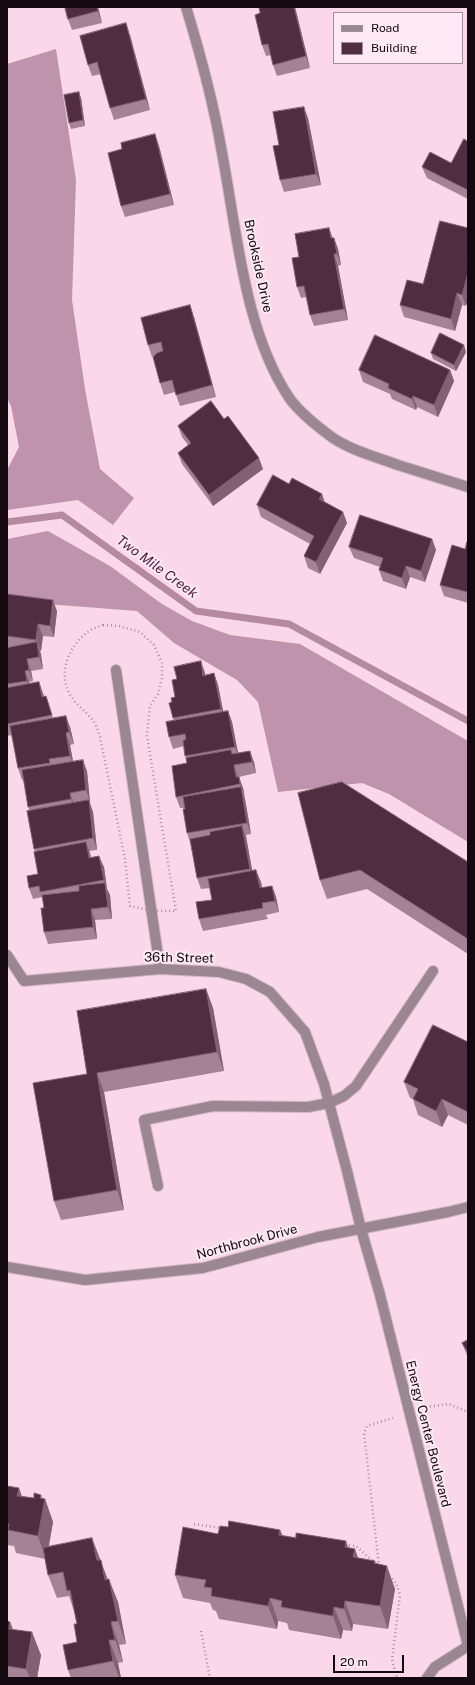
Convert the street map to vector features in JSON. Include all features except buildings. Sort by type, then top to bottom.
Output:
[{"type":"street","name":"Brookside Drive","points":[[186,7],[222,150],[247,293],[264,348],[276,375],[291,400],[311,420],[334,438],[360,453],[468,487]]},
{"type":"street","points":[[116,670],[160,969]]},
{"type":"street","name":"36th Street","points":[[7,955],[24,981],[160,969],[219,972],[246,980],[270,992],[305,1032],[324,1084],[348,1171],[361,1229]]},
{"type":"street","points":[[158,1186],[144,1120],[213,1106],[308,1107],[329,1103],[344,1096],[356,1086],[433,971]]},
{"type":"street","name":"Northbrook Drive","points":[[7,1267],[85,1280],[203,1268],[311,1238],[468,1207]]},
{"type":"street","name":"Energy Center Boulevard","points":[[361,1229],[380,1295],[468,1646]]},
{"type":"street","points":[[427,1678],[435,1667],[468,1646]]},
{"type":"path","points":[[341,1544],[356,1546],[379,1568],[364,1433],[367,1426],[433,1405],[449,1404],[468,1412]]},
{"type":"path","points":[[194,1524],[225,1528]]},
{"type":"path","points":[[279,1536],[302,1539]]},
{"type":"path","points":[[384,1572],[393,1579],[397,1585],[400,1595],[392,1660],[397,1678]]},
{"type":"path","points":[[201,1631],[210,1678]]},
{"type":"shaded area","points":[[56,49],[76,180],[72,300],[85,389],[100,469],[134,498],[113,525],[78,500],[7,510],[7,470],[19,447],[11,406],[7,398],[7,64]]},
{"type":"shaded area","points":[[48,531],[110,566],[162,604],[192,621],[230,635],[300,644],[468,741],[468,842],[389,794],[362,783],[278,792],[258,702],[237,680],[174,643],[137,611],[7,601],[7,539]]},
{"type":"waterway","name":"Two Mile Creek","points":[[7,522],[62,515],[196,611],[289,624],[468,721]]}]
